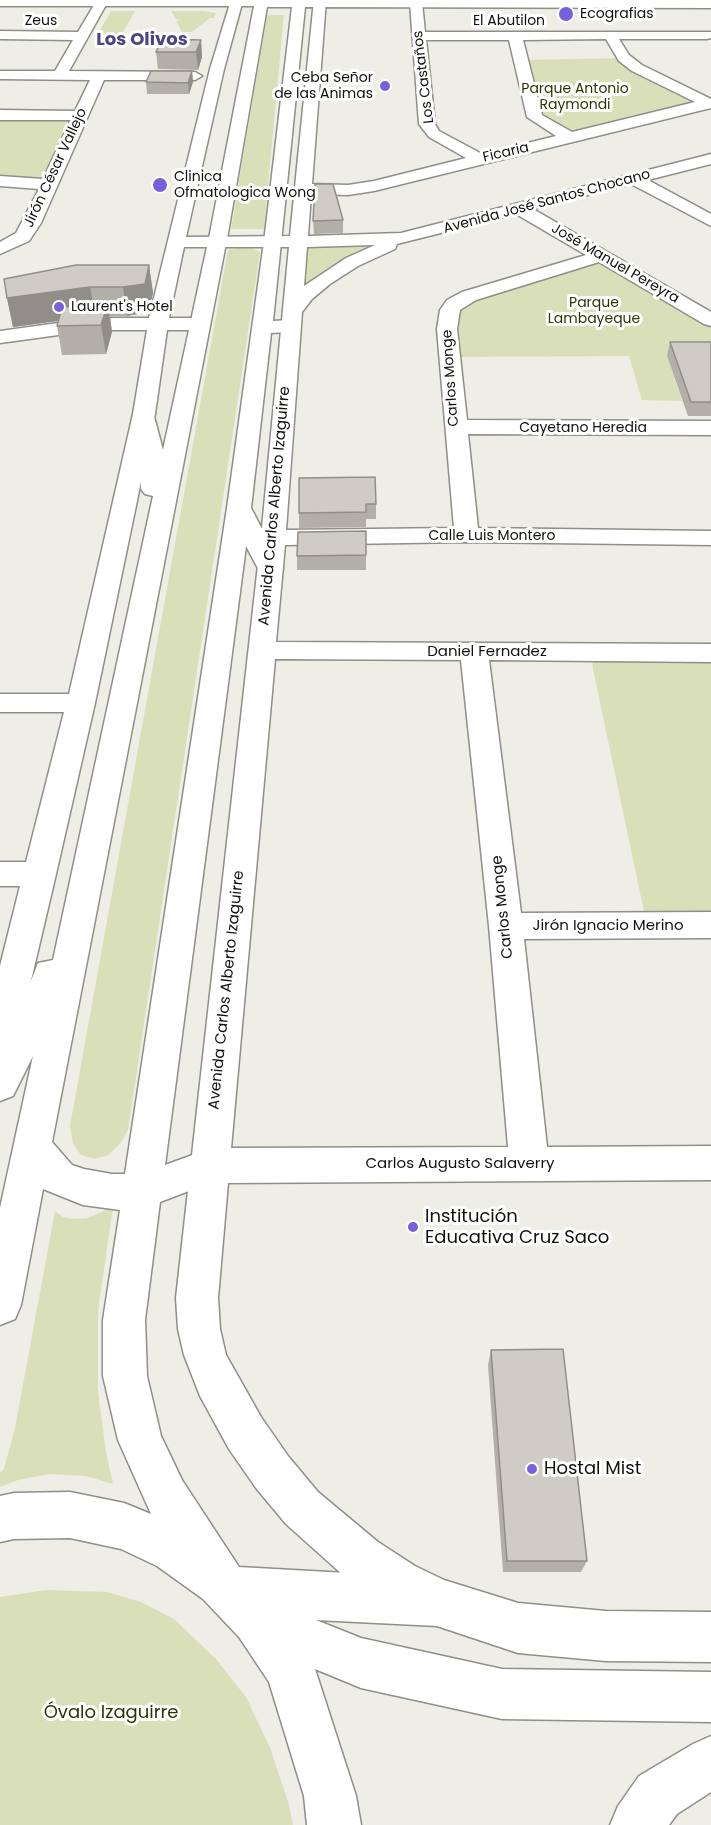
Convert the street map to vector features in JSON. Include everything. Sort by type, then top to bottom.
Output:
[{"type":"street","points":[[0,2],[711,4]]},
{"type":"street","points":[[0,1305],[217,242],[236,2]]},
{"type":"street","points":[[0,1036],[81,703],[144,414],[158,324],[176,242],[231,76],[261,2]]},
{"type":"street","name":"Avenida Carlos Alberto Izaguirre","points":[[309,2],[299,242],[239,508],[124,1320],[125,1376],[140,1440],[166,1496],[235,1598],[290,1668],[324,1774],[334,1825]]},
{"type":"street","name":"Avenida Carlos Alberto Izaguirre","points":[[309,2],[273,242],[281,322],[272,554],[197,1298],[199,1329],[205,1355],[228,1407],[272,1472],[302,1508],[329,1533],[379,1571],[437,1602],[518,1628],[606,1636],[711,1637]]},
{"type":"street","points":[[60,75],[100,3]]},
{"type":"street","name":"Los Castaños","points":[[416,3],[427,124],[434,134],[479,159]]},
{"type":"street","points":[[693,4],[709,37]]},
{"type":"street","name":"Zeus","points":[[0,35],[82,36]]},
{"type":"street","name":"El Abutilon","points":[[419,36],[709,37]]},
{"type":"street","points":[[515,36],[534,117],[570,138]]},
{"type":"street","points":[[610,36],[624,58],[643,72],[710,104]]},
{"type":"street","points":[[0,75],[231,76]]},
{"type":"street","name":"Jirón César Vallejo","points":[[0,249],[14,243],[28,231],[99,75]]},
{"type":"street","name":"Ficaria","points":[[302,189],[367,188],[710,104]]},
{"type":"street","points":[[0,115],[81,116]]},
{"type":"street","name":"Avenida José Santos Chocano","points":[[176,242],[382,240],[414,236],[711,159]]},
{"type":"street","points":[[633,179],[711,221]]},
{"type":"street","points":[[0,181],[50,185]]},
{"type":"street","name":"José Manuel Pereyra","points":[[520,209],[711,320]]},
{"type":"street","points":[[281,322],[305,295],[323,280],[352,262],[390,244],[382,240]]},
{"type":"street","name":"Carlos Monge","points":[[467,535],[455,427],[447,317],[452,307],[469,296],[601,256]]},
{"type":"street","points":[[0,337],[78,326],[200,324]]},
{"type":"street","points":[[144,414],[152,445],[153,488],[162,505]]},
{"type":"street","name":"Cayetano Heredia","points":[[455,427],[711,428]]},
{"type":"street","points":[[239,508],[272,554]]},
{"type":"street","name":"Calle Luis Montero","points":[[272,554],[467,535],[711,538]]},
{"type":"street","name":"Daniel Fernadez","points":[[262,650],[711,653]]},
{"type":"street","name":"Carlos Monge","points":[[474,652],[506,926],[529,1163]]},
{"type":"street","points":[[0,703],[81,703]]},
{"type":"street","points":[[0,1085],[34,1015],[90,861]]},
{"type":"street","points":[[0,874],[40,874]]},
{"type":"street","name":"Jirón Ignacio Merino","points":[[506,926],[711,926]]},
{"type":"street","name":"Carlos Augusto Salaverry","points":[[33,1142],[40,1159],[48,1170],[69,1182],[112,1192],[142,1191],[209,1166],[711,1163]]},
{"type":"street","name":"Avenida Carlos Alberto Izaguirre","points":[[0,1519],[14,1516],[70,1515],[123,1526],[174,1548],[235,1598]]},
{"type":"street","points":[[235,1598],[437,1602]]},
{"type":"street","points":[[235,1598],[361,1663],[502,1694],[711,1697]]},
{"type":"street","points":[[637,1825],[658,1795],[711,1762]]},
{"type":"green space","points":[[111,11],[135,11],[120,38],[96,37]]},
{"type":"green space","points":[[171,11],[216,13],[214,18],[210,18],[192,32],[182,32],[176,21],[182,20],[176,19]]},
{"type":"green space","points":[[267,15],[284,15],[264,229],[231,229]]},
{"type":"green space","name":"Parque Antonio Raymondi","points":[[624,58],[709,103],[570,138],[540,122],[521,60]]},
{"type":"green space","points":[[0,118],[70,120],[43,181],[0,178]]},
{"type":"green space","points":[[379,244],[298,292],[307,246]]},
{"type":"green space","points":[[241,247],[252,248],[260,252],[128,1130],[120,1144],[108,1155],[95,1159],[81,1155],[73,1144],[70,1126],[228,250]]},
{"type":"green space","name":"Parque Lambayeque","points":[[601,256],[711,320],[711,356],[667,356],[682,401],[642,400],[629,356],[449,357],[452,307]]},
{"type":"green space","points":[[592,652],[711,653],[711,925],[647,926],[593,669]]},
{"type":"green space","points":[[113,1207],[98,1311],[98,1392],[113,1484],[86,1476],[50,1474],[18,1480],[0,1487],[0,1473],[4,1469],[15,1428],[55,1211],[63,1217],[74,1219],[88,1218]]},
{"type":"green space","name":"Óvalo Izaguirre","points":[[46,1590],[107,1592],[141,1602],[174,1619],[216,1659],[246,1697],[271,1750],[293,1825],[0,1825],[0,1597]]},
{"type":"building","points":[[162,39],[201,40],[196,52],[156,52]]},
{"type":"building","points":[[151,71],[192,71],[188,83],[146,82]]},
{"type":"building","points":[[315,184],[333,184],[343,220],[313,221]]},
{"type":"building","points":[[76,265],[149,265],[145,284],[90,287],[7,298],[4,279]]},
{"type":"building","points":[[108,304],[101,325],[57,326],[62,307]]},
{"type":"building","points":[[670,342],[711,342],[711,402],[691,402]]},
{"type":"building","points":[[375,477],[376,504],[366,504],[366,512],[299,513],[299,478]]},
{"type":"building","points":[[366,531],[366,555],[297,556],[298,532]]},
{"type":"building","name":"Hostal Mist","points":[[563,1349],[587,1561],[507,1561],[491,1350]]},
{"type":"place","name":"Ecografias","points":[[566,14]]},
{"type":"place","name":"Ceba Señor de las Animas","points":[[385,86]]},
{"type":"place","name":"Clinica Ofmatologica Wong","points":[[160,185]]},
{"type":"place","name":"Laurent's Hotel","points":[[59,307]]},
{"type":"place","name":"Institución Educativa Cruz Saco","points":[[413,1227]]},
{"type":"place","name":"Hostal Mist","points":[[532,1469]]},
{"type":"district","name":"Los Olivos","points":[[142,40]]}]
